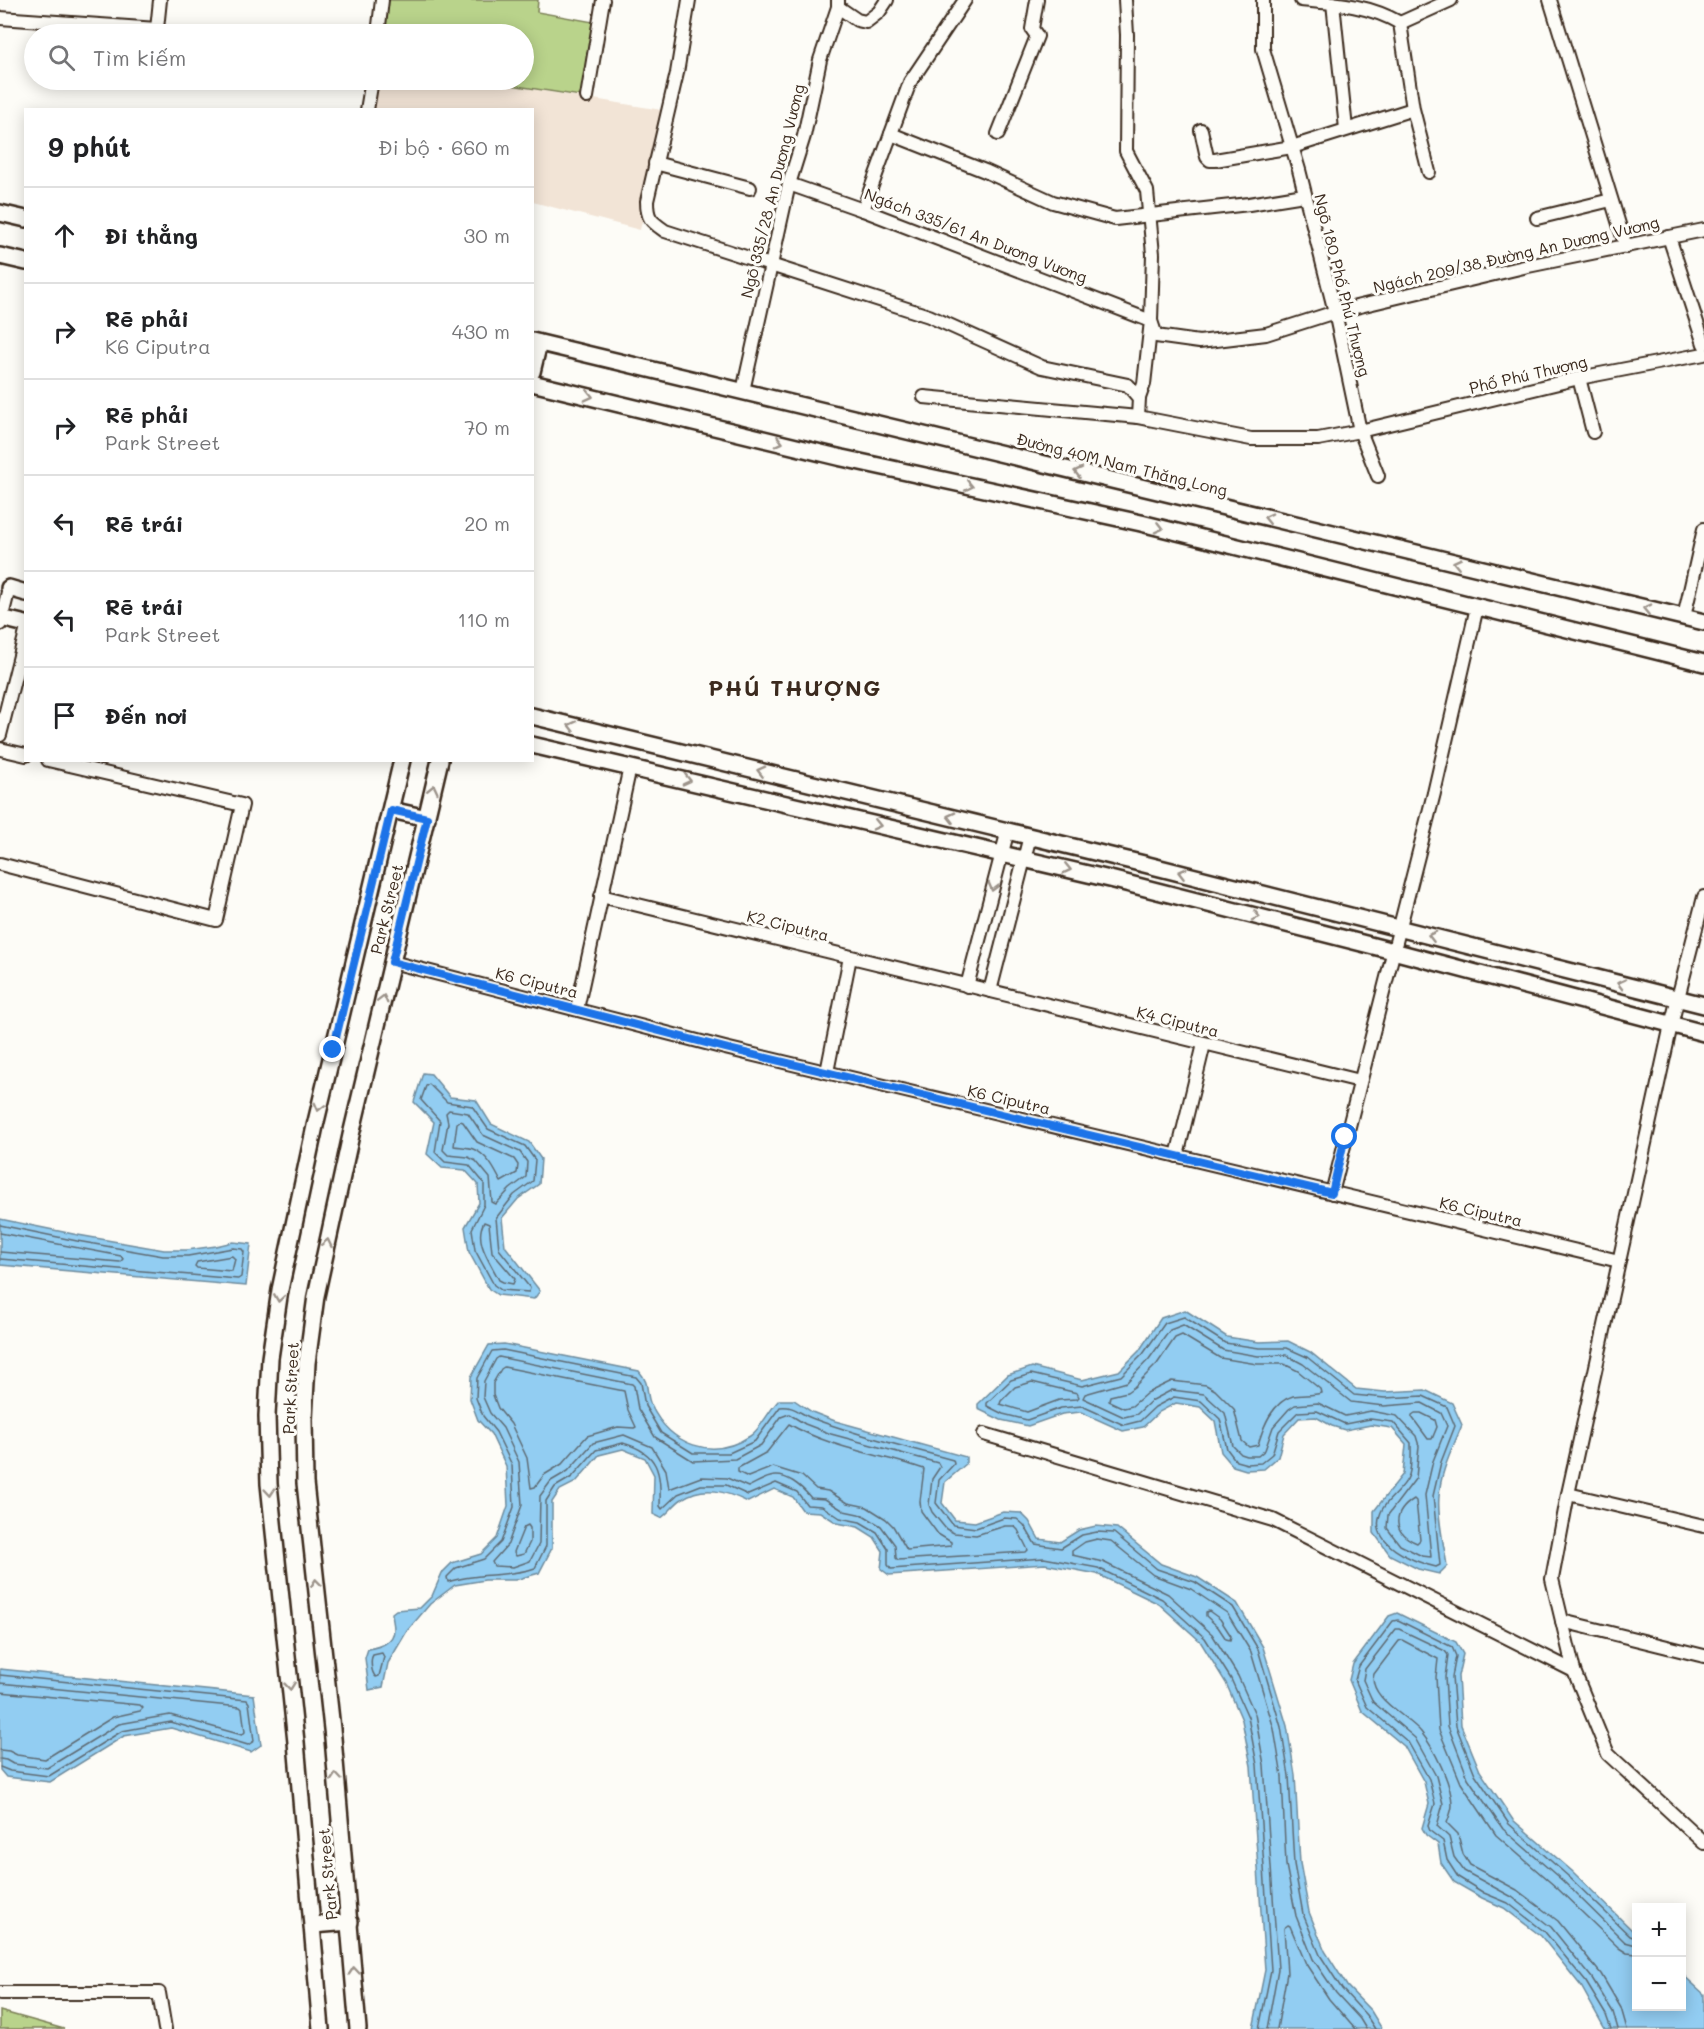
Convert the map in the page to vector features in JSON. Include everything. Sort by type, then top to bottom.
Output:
[{"type":"street","points":[[158,24],[160,0]]},
{"type":"street","points":[[379,24],[382,0]]},
{"type":"street","points":[[586,97],[603,0]]},
{"type":"street","points":[[689,0],[677,73],[647,201],[647,213],[653,222],[665,231],[929,316],[1042,367],[1128,385],[1139,398]]},
{"type":"street","points":[[838,3],[857,20],[866,22],[879,12],[887,0]]},
{"type":"street","points":[[863,210],[910,82],[965,0]]},
{"type":"street","points":[[998,134],[1037,36],[1032,29],[1037,0]]},
{"type":"street","points":[[1125,0],[1126,151],[1147,191],[1153,254],[1150,321],[1144,384],[1139,398],[1138,417]]},
{"type":"street","name":"Ngõ 180 Phố Phú Thượng","points":[[1263,0],[1263,49],[1299,170],[1335,312],[1360,431],[1378,476]]},
{"type":"street","points":[[1301,0],[1350,4],[1383,14],[1400,23]]},
{"type":"street","points":[[1400,23],[1451,0]]},
{"type":"street","points":[[1550,0],[1626,247]]},
{"type":"street","name":"Ngõ 335/28 An Dương Vương","points":[[743,391],[789,184],[804,136],[820,60],[838,3]]},
{"type":"street","points":[[1333,3],[1346,129]]},
{"type":"street","points":[[0,18],[86,24]]},
{"type":"street","points":[[1400,23],[1413,109],[1429,172]]},
{"type":"street","points":[[367,108],[370,90]]},
{"type":"street","points":[[1200,130],[1207,157],[1210,160],[1292,147],[1413,109]]},
{"type":"street","points":[[891,134],[985,171],[1053,202],[1115,219],[1249,204],[1304,195]]},
{"type":"street","points":[[655,163],[750,188]]},
{"type":"street","name":"Ngách 335/61 An Dương Vương","points":[[789,184],[863,210],[1150,321],[1156,336],[1198,342],[1266,334],[1335,312]]},
{"type":"street","points":[[1537,218],[1611,200]]},
{"type":"street","points":[[0,213],[24,219]]},
{"type":"street","name":"Ngách 209/38 Đường An Dương Vương","points":[[1335,312],[1528,266],[1704,230]]},
{"type":"street","points":[[1669,237],[1704,344]]},
{"type":"street","points":[[0,256],[24,262]]},
{"type":"street","points":[[534,357],[536,342]]},
{"type":"street","name":"Đường 40M Nam Thăng Long","points":[[536,342],[1704,622]]},
{"type":"street","name":"Phố Phú Thượng","points":[[924,397],[1138,417],[1251,439],[1318,439],[1579,378],[1704,354]]},
{"type":"street","points":[[1579,378],[1593,432]]},
{"type":"street","points":[[534,383],[842,458],[1141,523],[1704,663]]},
{"type":"street","points":[[1684,617],[1704,530]]},
{"type":"street","points":[[24,592],[9,588],[1,621],[24,624]]},
{"type":"street","points":[[1332,1193],[1400,928],[1477,606]]},
{"type":"street","points":[[0,735],[24,640]]},
{"type":"street","points":[[534,716],[1030,836],[1704,1005]]},
{"type":"street","points":[[534,745],[1002,854],[1393,951],[1704,1033]]},
{"type":"street","points":[[0,749],[24,755]]},
{"type":"street","points":[[0,864],[216,920],[242,805],[57,762]]},
{"type":"street","name":"Park Street","points":[[321,2029],[296,1742],[269,1484],[267,1416],[270,1358],[280,1290],[315,1126],[402,762]]},
{"type":"street","name":"Park Street","points":[[358,2029],[333,1738],[305,1483],[304,1408],[307,1363],[319,1284],[351,1135],[440,762]]},
{"type":"street","points":[[577,1009],[630,767]]},
{"type":"street","points":[[391,810],[427,818]]},
{"type":"street","points":[[967,986],[1008,831]]},
{"type":"street","points":[[990,992],[1030,836]]},
{"type":"street","name":"K2 Ciputra","points":[[601,896],[967,986]]},
{"type":"street","points":[[1704,897],[1671,1025],[1568,1494],[1552,1579],[1574,1671],[1608,1754],[1704,1843]]},
{"type":"street","points":[[827,1072],[850,957]]},
{"type":"street","name":"K6 Ciputra","points":[[392,962],[725,1048],[1619,1261]]},
{"type":"street","name":"K4 Ciputra","points":[[967,986],[1359,1081]]},
{"type":"street","points":[[1177,1156],[1204,1044]]},
{"type":"street","points":[[984,1434],[1273,1520],[1574,1671]]},
{"type":"street","points":[[1568,1494],[1704,1526]]},
{"type":"street","points":[[1562,1621],[1704,1656]]},
{"type":"street","points":[[313,1925],[350,1922]]},
{"type":"street","points":[[0,1993],[159,1992],[165,2029]]},
{"type":"shaded area","points":[[534,89],[668,111],[640,230],[534,202],[534,108],[367,108],[370,90]]},
{"type":"green space","points":[[385,0],[538,0],[537,12],[599,23],[587,97],[534,89],[534,24],[381,24]]},
{"type":"green space","points":[[0,2011],[64,2029],[0,2029]]},
{"type":"water","points":[[423,1073],[431,1074],[450,1097],[476,1100],[491,1124],[529,1142],[541,1159],[539,1184],[518,1199],[502,1218],[505,1246],[540,1291],[534,1299],[498,1295],[489,1289],[469,1252],[465,1227],[479,1203],[478,1184],[465,1170],[442,1168],[427,1154],[434,1122],[414,1102]]},
{"type":"water","points":[[0,1219],[164,1250],[187,1250],[233,1242],[251,1244],[246,1286],[0,1265]]},
{"type":"water","points":[[1185,1310],[1227,1337],[1259,1342],[1288,1341],[1310,1352],[1356,1389],[1385,1392],[1425,1390],[1452,1403],[1462,1425],[1447,1460],[1440,1488],[1439,1514],[1447,1566],[1439,1574],[1418,1569],[1390,1555],[1374,1533],[1374,1511],[1403,1474],[1406,1444],[1392,1428],[1371,1425],[1345,1430],[1316,1417],[1299,1418],[1284,1434],[1278,1457],[1264,1469],[1246,1470],[1233,1466],[1221,1452],[1215,1421],[1200,1407],[1176,1403],[1159,1412],[1143,1427],[1123,1431],[1081,1412],[1062,1414],[1028,1426],[1001,1420],[978,1409],[978,1404],[1008,1375],[1032,1367],[1082,1380],[1119,1371],[1139,1351],[1161,1318]]},
{"type":"water","points":[[504,1344],[639,1371],[645,1380],[649,1400],[659,1419],[669,1430],[693,1445],[707,1448],[736,1443],[754,1433],[779,1400],[794,1400],[812,1412],[835,1421],[966,1457],[966,1464],[945,1482],[942,1503],[955,1520],[975,1522],[1003,1512],[1021,1513],[1029,1521],[1039,1539],[1060,1542],[1079,1530],[1096,1526],[1117,1528],[1161,1564],[1197,1577],[1237,1603],[1263,1647],[1287,1726],[1295,1775],[1300,1863],[1309,1912],[1325,1951],[1347,1986],[1371,2011],[1382,2029],[1253,2029],[1265,1970],[1251,1766],[1242,1720],[1226,1683],[1200,1641],[1159,1604],[1097,1574],[1045,1564],[889,1575],[881,1569],[883,1551],[874,1537],[858,1527],[837,1523],[820,1512],[803,1511],[793,1497],[774,1489],[748,1502],[715,1491],[690,1494],[676,1503],[661,1518],[653,1514],[654,1475],[645,1458],[623,1449],[599,1455],[576,1482],[560,1490],[552,1502],[552,1548],[539,1573],[515,1580],[485,1580],[455,1585],[430,1604],[407,1631],[388,1663],[383,1687],[369,1690],[365,1658],[368,1649],[381,1645],[391,1638],[394,1629],[392,1613],[396,1610],[420,1608],[432,1596],[442,1573],[452,1563],[481,1554],[497,1538],[508,1506],[506,1466],[491,1434],[478,1420],[470,1399],[471,1377],[489,1345]]},
{"type":"water","points":[[1397,1613],[1456,1642],[1463,1654],[1458,1676],[1461,1725],[1480,1771],[1513,1820],[1572,1871],[1632,1930],[1632,2011],[1686,2011],[1686,1978],[1704,1994],[1704,2029],[1605,2029],[1581,1986],[1541,1936],[1504,1908],[1454,1882],[1441,1863],[1438,1844],[1426,1835],[1422,1828],[1429,1804],[1424,1782],[1404,1746],[1362,1711],[1349,1680],[1353,1664],[1389,1616]]},
{"type":"water","points":[[0,1669],[254,1695],[261,1745],[251,1752],[171,1728],[124,1736],[50,1782],[6,1777],[0,1770]]},
{"type":"district","name":"PHÚ THƯỢNG","points":[[795,687]]},
{"type":"route","points":[[333,1050],[391,810],[427,818],[392,962],[725,1048],[1332,1193],[1345,1137]]}]
